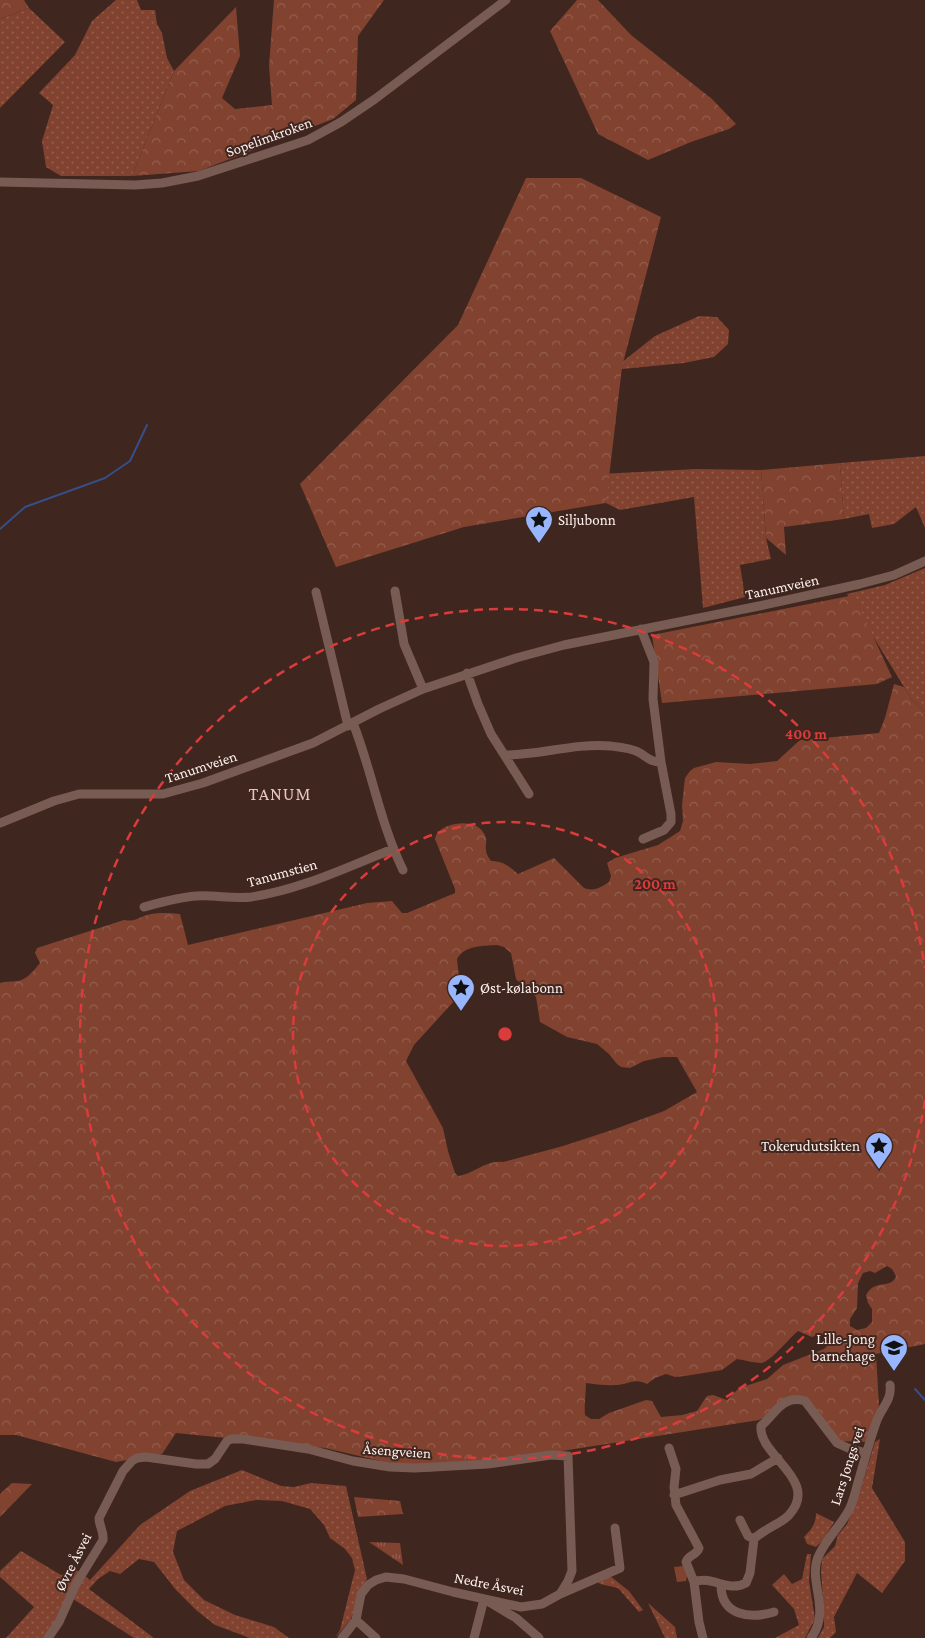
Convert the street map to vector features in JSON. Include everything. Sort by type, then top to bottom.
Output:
[{"type":"street","name":"Sopelimkroken","points":[[0,182],[135,185],[162,183],[198,176],[308,140],[341,122],[375,99],[506,0]]},
{"type":"street","name":"Tanumveien","points":[[0,823],[54,801],[79,794],[163,794],[181,790],[306,746],[423,689],[467,673],[548,649],[860,584],[894,575],[925,561]]},
{"type":"street","points":[[395,591],[404,644],[423,689]]},
{"type":"street","points":[[316,592],[350,724],[361,743],[376,799],[393,849],[403,870]]},
{"type":"street","points":[[641,629],[654,662],[653,699],[661,762],[671,814],[671,822],[664,830],[643,839]]},
{"type":"street","points":[[467,673],[491,734],[529,794]]},
{"type":"street","points":[[505,756],[579,746],[609,746],[627,748],[640,753],[648,760],[661,762]]},
{"type":"street","name":"Tanumstien","points":[[144,907],[198,896],[249,897],[271,893],[308,882],[393,849]]},
{"type":"street","name":"Lars Jongs vei","points":[[811,1638],[820,1618],[816,1578],[817,1561],[820,1553],[849,1509],[878,1416],[891,1394],[890,1385]]},
{"type":"street","points":[[694,1582],[708,1580],[720,1585],[736,1587],[746,1583],[749,1579],[754,1540],[767,1528],[790,1514],[798,1498],[797,1487],[793,1478],[762,1437],[761,1426],[784,1403],[797,1398],[804,1401],[837,1443],[866,1453]]},
{"type":"street","name":"Åsengveien","points":[[227,1441],[242,1439],[308,1448],[353,1461],[390,1467],[415,1468],[488,1464],[550,1455],[568,1456],[572,1572],[560,1594]]},
{"type":"street","name":"Øvre Åsvei","points":[[48,1638],[52,1635],[76,1584],[103,1540],[104,1534],[99,1524],[99,1518],[123,1471],[132,1460],[146,1457],[208,1464],[220,1454],[227,1441]]},
{"type":"street","points":[[669,1448],[676,1469],[674,1486],[676,1504],[699,1548],[697,1553],[689,1557],[686,1562],[694,1582],[703,1638]]},
{"type":"street","points":[[674,1496],[720,1480],[751,1474],[778,1458]]},
{"type":"street","points":[[740,1520],[748,1536],[754,1540]]},
{"type":"street","name":"Nedre Åsvei","points":[[356,1620],[361,1594],[368,1585],[386,1577],[404,1579],[521,1607],[542,1604],[560,1594],[620,1568],[615,1528]]},
{"type":"street","points":[[720,1585],[721,1592],[728,1606],[739,1613],[749,1616],[760,1616],[774,1612]]},
{"type":"street","points":[[474,1638],[484,1599],[516,1618],[539,1638]]},
{"type":"street","points":[[342,1638],[356,1620],[376,1638]]},
{"type":"green space","points":[[0,0],[24,0],[29,8],[0,19]]},
{"type":"green space","points":[[116,0],[137,0],[141,10],[155,10],[167,58],[174,71],[132,176],[61,176],[46,167],[42,141],[53,105],[39,93],[75,55],[92,21]]},
{"type":"green space","points":[[274,0],[384,0],[358,36],[356,100],[333,119],[199,171],[132,176],[174,71],[236,7],[240,56],[222,98],[235,109],[272,105],[269,66]]},
{"type":"green space","points":[[577,0],[598,0],[631,35],[712,99],[736,124],[729,129],[648,160],[598,134],[550,31]]},
{"type":"green space","points":[[29,8],[65,42],[0,108],[0,19]]},
{"type":"green space","points":[[526,178],[581,178],[661,217],[622,367],[606,503],[464,527],[336,567],[300,484],[458,325]]},
{"type":"green space","points":[[699,316],[717,317],[729,330],[728,344],[714,357],[684,363],[612,370],[655,336]]},
{"type":"green space","points":[[925,456],[925,528],[916,507],[894,524],[872,528],[869,514],[844,519],[840,463]]},
{"type":"green space","points":[[840,463],[844,519],[784,527],[786,555],[766,538],[761,470]]},
{"type":"green space","points":[[696,469],[761,470],[766,538],[771,559],[740,565],[745,597],[703,608],[694,497],[620,510],[606,503],[601,474]]},
{"type":"green space","points":[[925,568],[925,712],[912,700],[847,594],[885,585]]},
{"type":"green space","points":[[854,595],[892,677],[877,684],[662,703],[652,635]]},
{"type":"green space","points":[[894,684],[904,687],[912,700],[925,712],[925,1344],[876,1354],[879,1406],[866,1442],[835,1441],[803,1399],[759,1420],[428,1472],[325,1448],[176,1433],[162,1454],[116,1462],[16,1435],[0,1435],[0,983],[21,980],[30,974],[40,963],[35,953],[37,948],[124,920],[133,920],[155,913],[180,914],[188,945],[367,903],[392,901],[402,913],[407,913],[455,893],[435,839],[442,829],[465,823],[475,826],[484,833],[486,851],[491,861],[506,864],[518,874],[554,858],[584,888],[598,888],[609,882],[611,876],[607,863],[615,858],[658,845],[680,831],[683,821],[682,805],[685,778],[694,768],[716,762],[750,764],[777,761],[800,740],[879,733]],"holes":[[[497,945],[504,947],[511,953],[516,979],[536,997],[540,1022],[567,1037],[597,1044],[621,1067],[630,1068],[644,1061],[663,1057],[677,1057],[697,1092],[664,1111],[615,1129],[563,1146],[503,1162],[491,1163],[458,1176],[455,1173],[448,1151],[443,1128],[406,1061],[414,1045],[456,999],[459,984],[457,959],[460,954],[475,947]],[[887,1266],[892,1269],[896,1276],[894,1280],[874,1287],[866,1295],[872,1309],[872,1322],[866,1328],[857,1330],[850,1326],[850,1319],[857,1308],[858,1283],[863,1273],[870,1271],[875,1273]],[[798,1331],[812,1337],[820,1334],[828,1336],[829,1344],[824,1349],[783,1365],[767,1379],[739,1388],[727,1400],[713,1395],[707,1396],[697,1411],[661,1417],[652,1401],[646,1400],[609,1413],[599,1419],[591,1419],[585,1415],[586,1383],[619,1385],[639,1381],[647,1384],[655,1378],[666,1374],[675,1377],[722,1370],[737,1359],[761,1363],[770,1359]]]},
{"type":"green space","points":[[880,1439],[872,1488],[905,1542],[905,1561],[882,1593],[857,1573],[834,1617],[836,1632],[830,1638],[818,1638],[824,1627],[822,1559],[835,1546],[838,1535],[847,1524],[858,1498],[875,1442]]},
{"type":"green space","points":[[242,1470],[281,1486],[294,1487],[311,1483],[346,1486],[367,1579],[361,1587],[351,1619],[335,1638],[340,1630],[355,1570],[352,1558],[345,1549],[330,1538],[324,1525],[310,1509],[282,1501],[256,1500],[225,1506],[177,1531],[173,1552],[184,1580],[204,1600],[235,1615],[274,1627],[289,1638],[250,1638],[215,1625],[196,1610],[176,1590],[154,1562],[139,1559],[120,1574],[110,1571],[98,1579],[89,1589],[154,1638],[134,1638],[73,1599],[47,1638],[6,1638],[34,1607],[0,1577],[0,1571],[21,1551],[61,1575],[70,1572],[70,1565],[90,1580],[140,1525],[190,1491]]},
{"type":"green space","points":[[12,1483],[32,1484],[0,1517],[0,1494]]},
{"type":"green space","points":[[354,1497],[400,1501],[403,1514],[358,1517]]},
{"type":"green space","points":[[816,1513],[834,1522],[824,1539],[816,1547],[807,1544],[804,1537],[813,1526]]},
{"type":"green space","points":[[369,1542],[400,1543],[403,1565]]},
{"type":"green space","points":[[807,1554],[811,1554],[809,1581],[815,1619],[805,1638],[775,1638],[799,1625],[794,1609],[772,1585],[784,1574],[792,1584],[802,1579]]},
{"type":"green space","points":[[683,1566],[687,1576],[686,1581],[677,1582],[674,1567]]},
{"type":"green space","points":[[610,1576],[629,1591],[643,1610],[639,1612],[618,1588],[600,1584],[597,1581]]},
{"type":"green space","points":[[648,1603],[675,1627],[677,1638],[665,1638]]},
{"type":"waterway","points":[[0,529],[25,507],[105,478],[130,461],[147,425]]},
{"type":"waterway","points":[[915,1389],[925,1400]]},
{"type":"place","name":"Siljubonn","points":[[539,544]]},
{"type":"place","name":"Øst-kølabonn","points":[[461,1012]]},
{"type":"place","name":"Tokerudutsikten","points":[[879,1170]]},
{"type":"place","name":"Lille-Jong barnehage","points":[[894,1372]]},
{"type":"district","name":"TANUM","points":[[280,794]]}]
